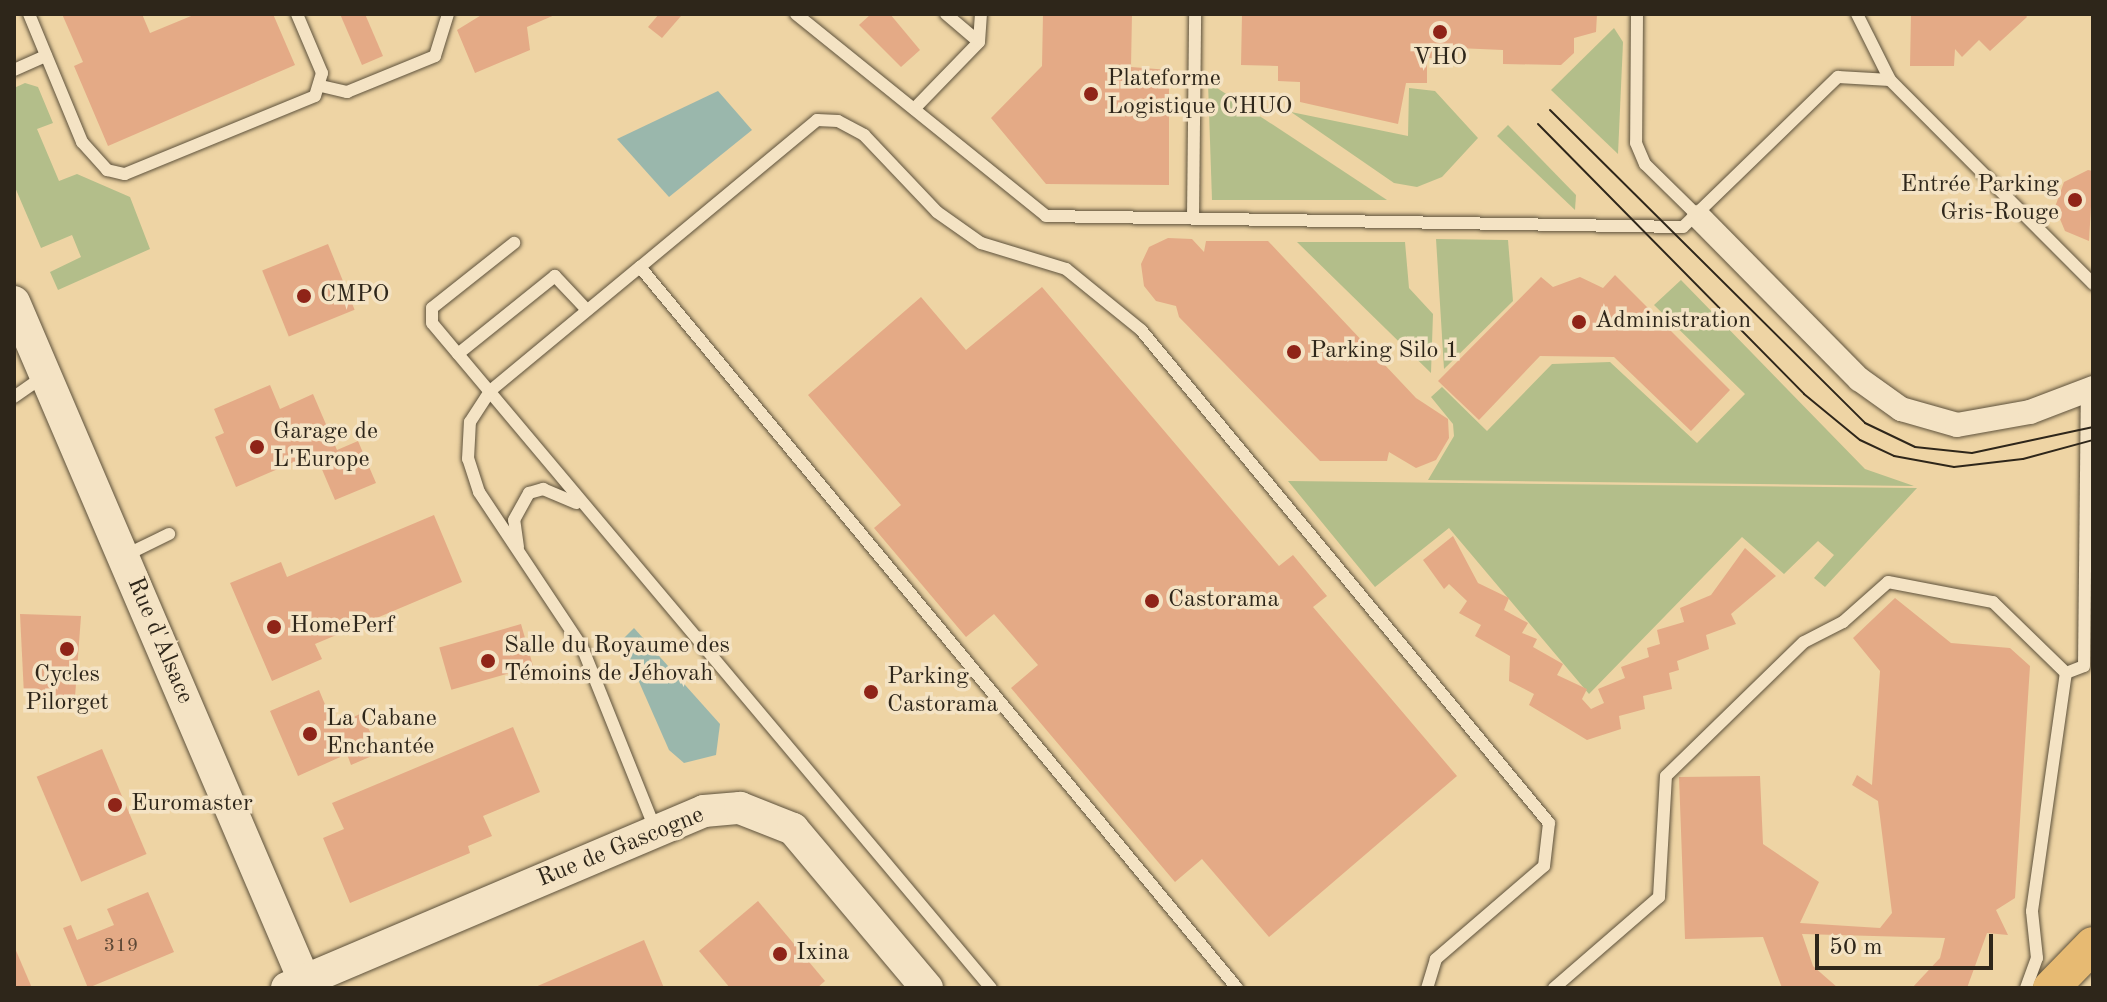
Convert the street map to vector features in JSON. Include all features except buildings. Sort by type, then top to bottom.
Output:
[{"type":"main road","points":[[2050,988],[2086,952]]},
{"type":"street","points":[[1699,217],[1859,379],[1901,409],[1957,425],[2090,390]]},
{"type":"street","name":"Rue d'Alsace","points":[[14,302],[123,556],[299,985]]},
{"type":"street","name":"Rue de Gascogne","points":[[299,985],[656,831],[723,808],[780,821],[927,988]]},
{"type":"lane","points":[[29,14],[91,157],[125,174],[307,103],[321,86]]},
{"type":"lane","points":[[297,14],[321,86]]},
{"type":"lane","points":[[321,86],[347,92],[435,56],[448,14]]},
{"type":"lane","points":[[796,14],[1046,216],[1683,227],[1699,217],[1838,77],[1890,80]]},
{"type":"lane","points":[[946,14],[979,42]]},
{"type":"lane","points":[[914,109],[979,42],[981,14]]},
{"type":"lane","points":[[1193,218],[1195,14]]},
{"type":"lane","points":[[1637,14],[1636,143],[1645,164],[1699,217]]},
{"type":"lane","points":[[1857,14],[1890,80],[2093,284]]},
{"type":"lane","points":[[14,70],[46,56]]},
{"type":"lane","points":[[656,831],[582,647],[479,492],[468,459],[470,422],[490,391],[817,120],[838,121],[864,135],[937,212],[981,243],[1066,269],[1141,330],[1549,823],[1544,866],[1436,959],[1427,988]]},
{"type":"lane","points":[[514,243],[432,308],[432,323],[991,988]]},
{"type":"lane","points":[[640,267],[1237,988]]},
{"type":"lane","points":[[458,354],[555,276],[587,310]]},
{"type":"lane","points":[[14,397],[46,376]]},
{"type":"lane","points":[[2066,673],[2084,666],[2090,390]]},
{"type":"lane","points":[[519,552],[514,520],[529,493],[543,489],[583,506]]},
{"type":"lane","points":[[123,556],[169,534]]},
{"type":"lane","points":[[1554,988],[1659,897],[1666,776],[1804,642],[1843,622],[1888,582],[1993,602],[2066,673]]},
{"type":"lane","points":[[2026,988],[2037,958],[2032,911],[2066,673]]},
{"type":"green space","points":[[1614,28],[1623,42],[1618,154],[1551,90]]},
{"type":"green space","points":[[1208,82],[1387,200],[1212,200]]},
{"type":"green space","points":[[25,83],[38,87],[53,123],[37,129],[59,181],[77,174],[130,197],[150,249],[58,290],[50,272],[81,257],[72,235],[41,248],[14,185],[14,88]]},
{"type":"green space","points":[[1409,88],[1435,91],[1478,138],[1442,177],[1417,187],[1394,183],[1291,112],[1408,136]]},
{"type":"green space","points":[[1508,125],[1576,195],[1575,210],[1497,136]]},
{"type":"green space","points":[[1436,239],[1508,240],[1513,301],[1444,369]]},
{"type":"green space","points":[[1297,242],[1405,242],[1409,288],[1433,314],[1431,373]]},
{"type":"green space","points":[[1681,280],[1865,469],[1914,486],[1428,480],[1454,436],[1453,424],[1431,397],[1442,387],[1487,431],[1552,364],[1610,362],[1697,443],[1745,394],[1654,305]]},
{"type":"green space","points":[[1288,481],[1917,488],[1825,587],[1814,578],[1834,555],[1818,541],[1784,574],[1742,537],[1589,694],[1449,528],[1375,587]]},
{"type":"shaded area","points":[[718,91],[752,130],[669,197],[617,139]]},
{"type":"shaded area","points":[[634,628],[720,724],[716,755],[684,763],[669,750],[621,641]]},
{"type":"tram line","points":[[1550,110],[1865,423],[1915,447],[1972,453],[2093,427]]},
{"type":"tram line","points":[[1538,124],[1804,394],[1860,440],[1894,456],[1954,467],[2023,459],[2093,440]]},
{"type":"place","name":"VHO","points":[[1440,32]]},
{"type":"place","name":"Plateforme Logistique CHUO","points":[[1091,94]]},
{"type":"place","name":"Entrée Parking Gris-Rouge","points":[[2075,200]]},
{"type":"place","name":"CMPO","points":[[304,296]]},
{"type":"place","name":"Administration","points":[[1579,322]]},
{"type":"place","name":"Parking Silo 1","points":[[1294,352]]},
{"type":"place","name":"Garage de L'Europe","points":[[257,447]]},
{"type":"place","name":"Castorama","points":[[1152,601]]},
{"type":"place","name":"HomePerf","points":[[274,627]]},
{"type":"place","name":"Cycles Pilorget","points":[[67,649]]},
{"type":"place","name":"Salle du Royaume des Témoins de Jéhovah","points":[[488,661]]},
{"type":"place","name":"Parking Castorama","points":[[871,692]]},
{"type":"place","name":"La Cabane Enchantée","points":[[310,734]]},
{"type":"place","name":"Euromaster","points":[[115,805]]},
{"type":"place","name":"Ixina","points":[[780,954]]}]
